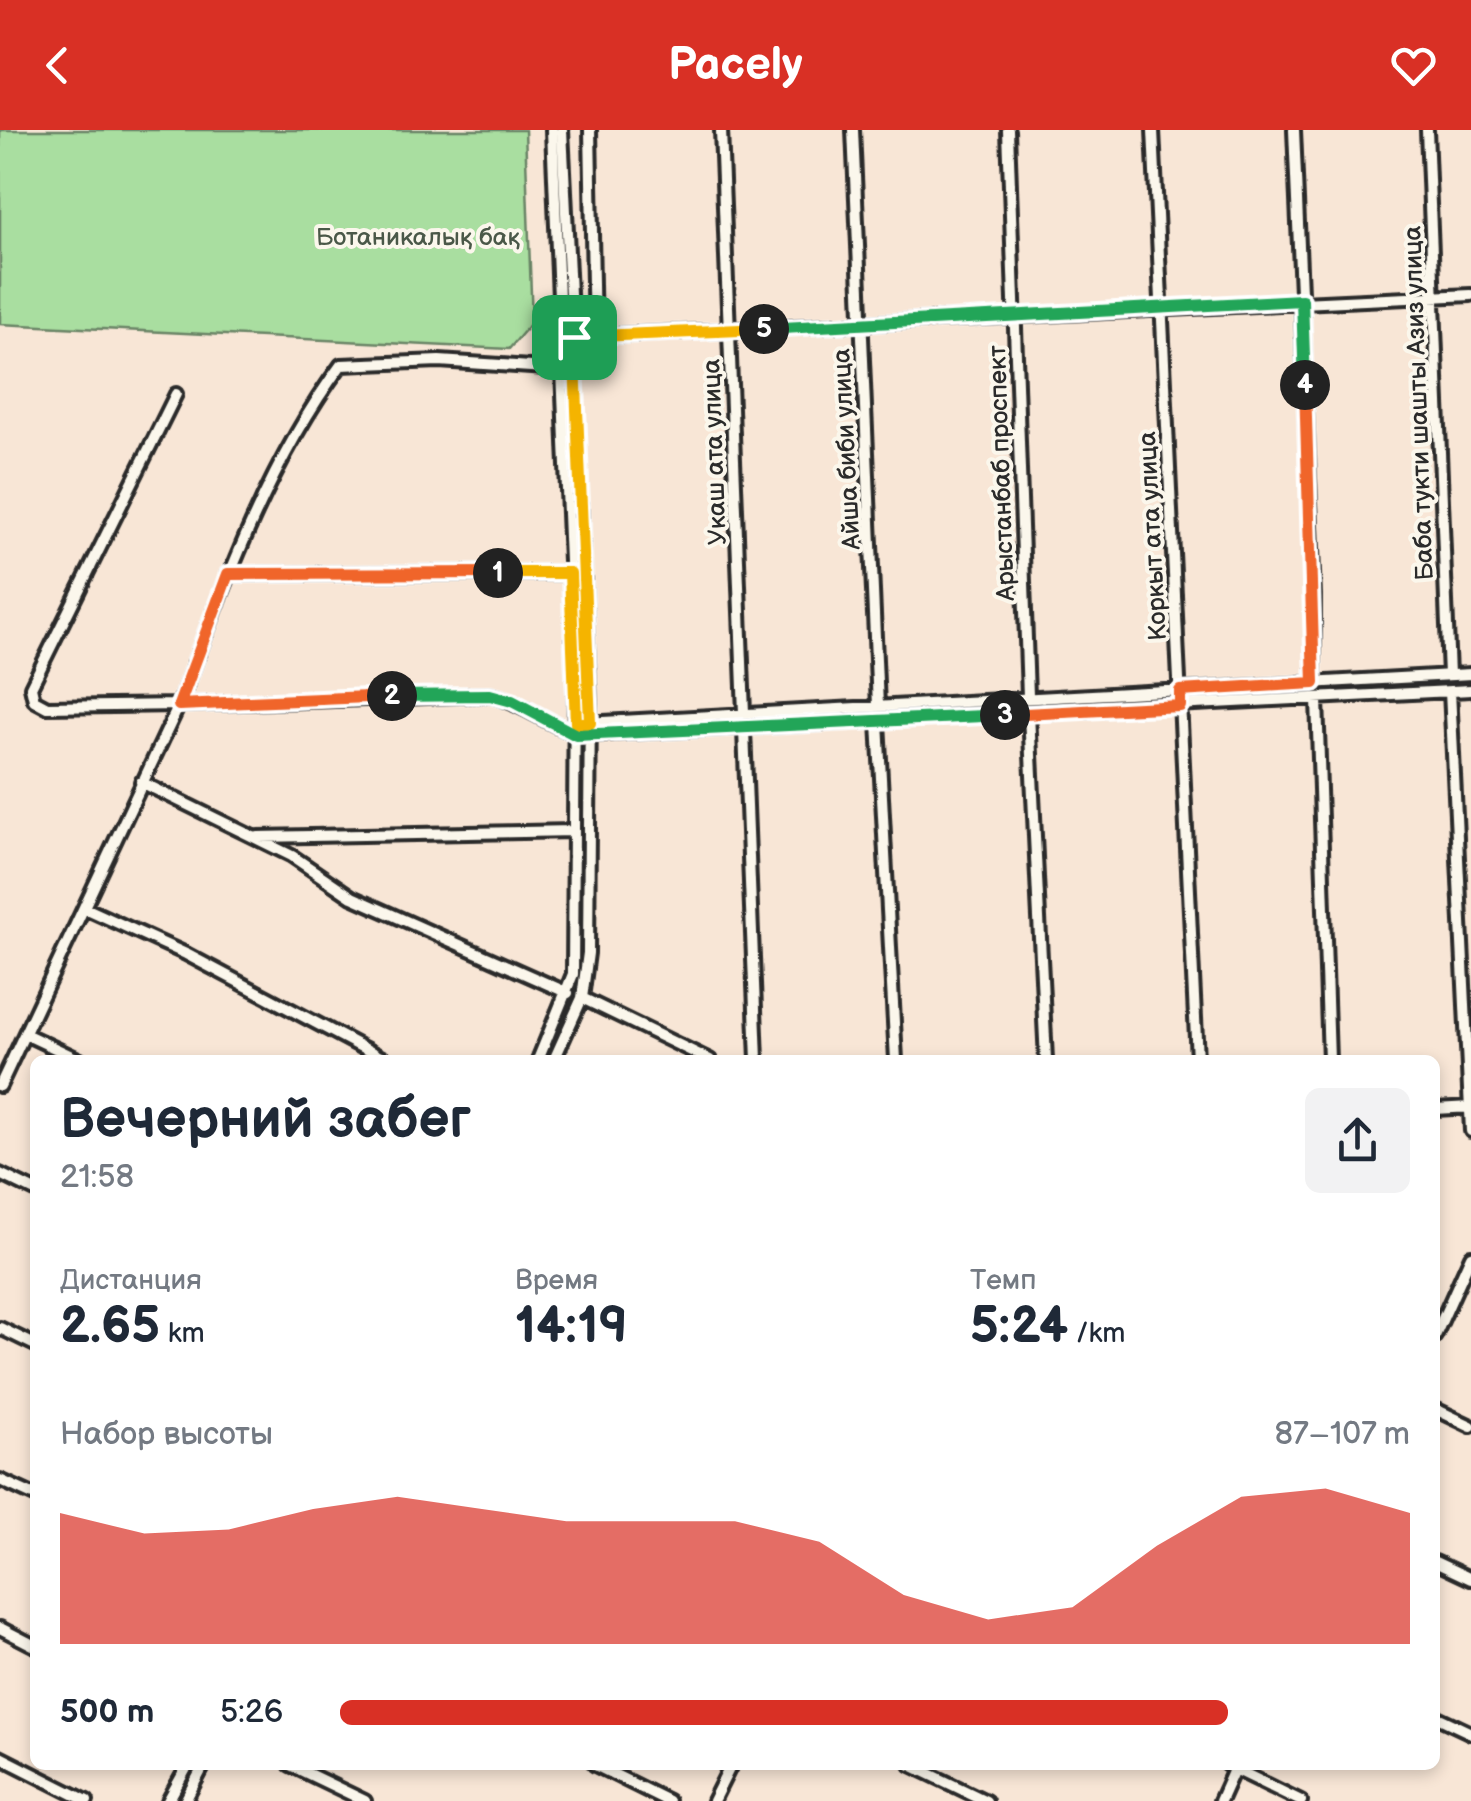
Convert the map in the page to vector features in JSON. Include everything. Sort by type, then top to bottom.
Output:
[{"type":"street","points":[[540,1055],[568,993],[572,974],[576,729],[552,130]]},
{"type":"street","points":[[556,1055],[582,998],[588,953],[590,723],[562,130]]},
{"type":"street","points":[[590,130],[594,336]]},
{"type":"street","name":"Укаш ата улица","points":[[721,130],[744,713]]},
{"type":"street","name":"Айша биби улица","points":[[853,130],[878,706]]},
{"type":"street","name":"Арыстанбаб проспект","points":[[1008,130],[1028,696]]},
{"type":"street","name":"Коркыт ата улица","points":[[1153,130],[1197,1055]]},
{"type":"street","points":[[1294,130],[1314,683]]},
{"type":"street","name":"Баба тукти шашты Азиз улица","points":[[1428,130],[1450,675]]},
{"type":"street","points":[[574,337],[1162,306],[1471,295]]},
{"type":"street","points":[[0,1086],[179,705],[228,574],[277,474],[341,365],[438,361],[562,368]]},
{"type":"street","points":[[176,394],[31,687],[37,703],[47,707],[179,705],[490,695],[589,736],[1471,690]]},
{"type":"street","points":[[228,574],[570,573]]},
{"type":"street","points":[[576,729],[590,723],[744,713],[1471,674]]},
{"type":"street","points":[[1450,691],[1471,1132]]},
{"type":"street","points":[[1318,699],[1329,1055]]},
{"type":"street","points":[[1029,714],[1046,1055]]},
{"type":"street","points":[[878,722],[896,1055]]},
{"type":"street","points":[[744,730],[757,1055]]},
{"type":"street","points":[[141,782],[292,856],[352,897],[568,993]]},
{"type":"street","points":[[252,837],[574,830]]},
{"type":"street","points":[[85,908],[186,954],[377,1055]]},
{"type":"street","points":[[582,998],[700,1055]]},
{"type":"street","points":[[25,1034],[69,1055]]},
{"type":"street","points":[[1440,1108],[1470,1107]]},
{"type":"street","points":[[0,1174],[30,1189]]},
{"type":"street","points":[[1440,1325],[1471,1256]]},
{"type":"street","points":[[0,1328],[30,1342]]},
{"type":"street","points":[[1440,1410],[1471,1426]]},
{"type":"street","points":[[0,1480],[30,1494]]},
{"type":"street","points":[[1440,1564],[1471,1579]]},
{"type":"street","points":[[0,1628],[30,1643]]},
{"type":"street","points":[[1440,1718],[1471,1733]]},
{"type":"street","points":[[0,1757],[87,1801]]},
{"type":"street","points":[[168,1801],[185,1770]]},
{"type":"street","points":[[186,1801],[202,1770]]},
{"type":"street","points":[[300,1770],[365,1801]]},
{"type":"street","points":[[605,1770],[668,1801]]},
{"type":"street","points":[[713,1801],[729,1770]]},
{"type":"street","points":[[921,1770],[986,1801]]},
{"type":"street","points":[[1220,1801],[1232,1770]]},
{"type":"street","points":[[1241,1770],[1301,1801]]},
{"type":"green space","name":"Ботаникалық бақ","points":[[0,130],[525,130],[532,322],[509,349],[0,324]]},
{"type":"route","points":[[1302,300],[1314,683],[1180,691],[1180,706],[589,736],[576,735],[512,701],[490,695],[179,705],[228,574],[570,573],[576,723],[590,723],[574,337],[1302,300]]}]
